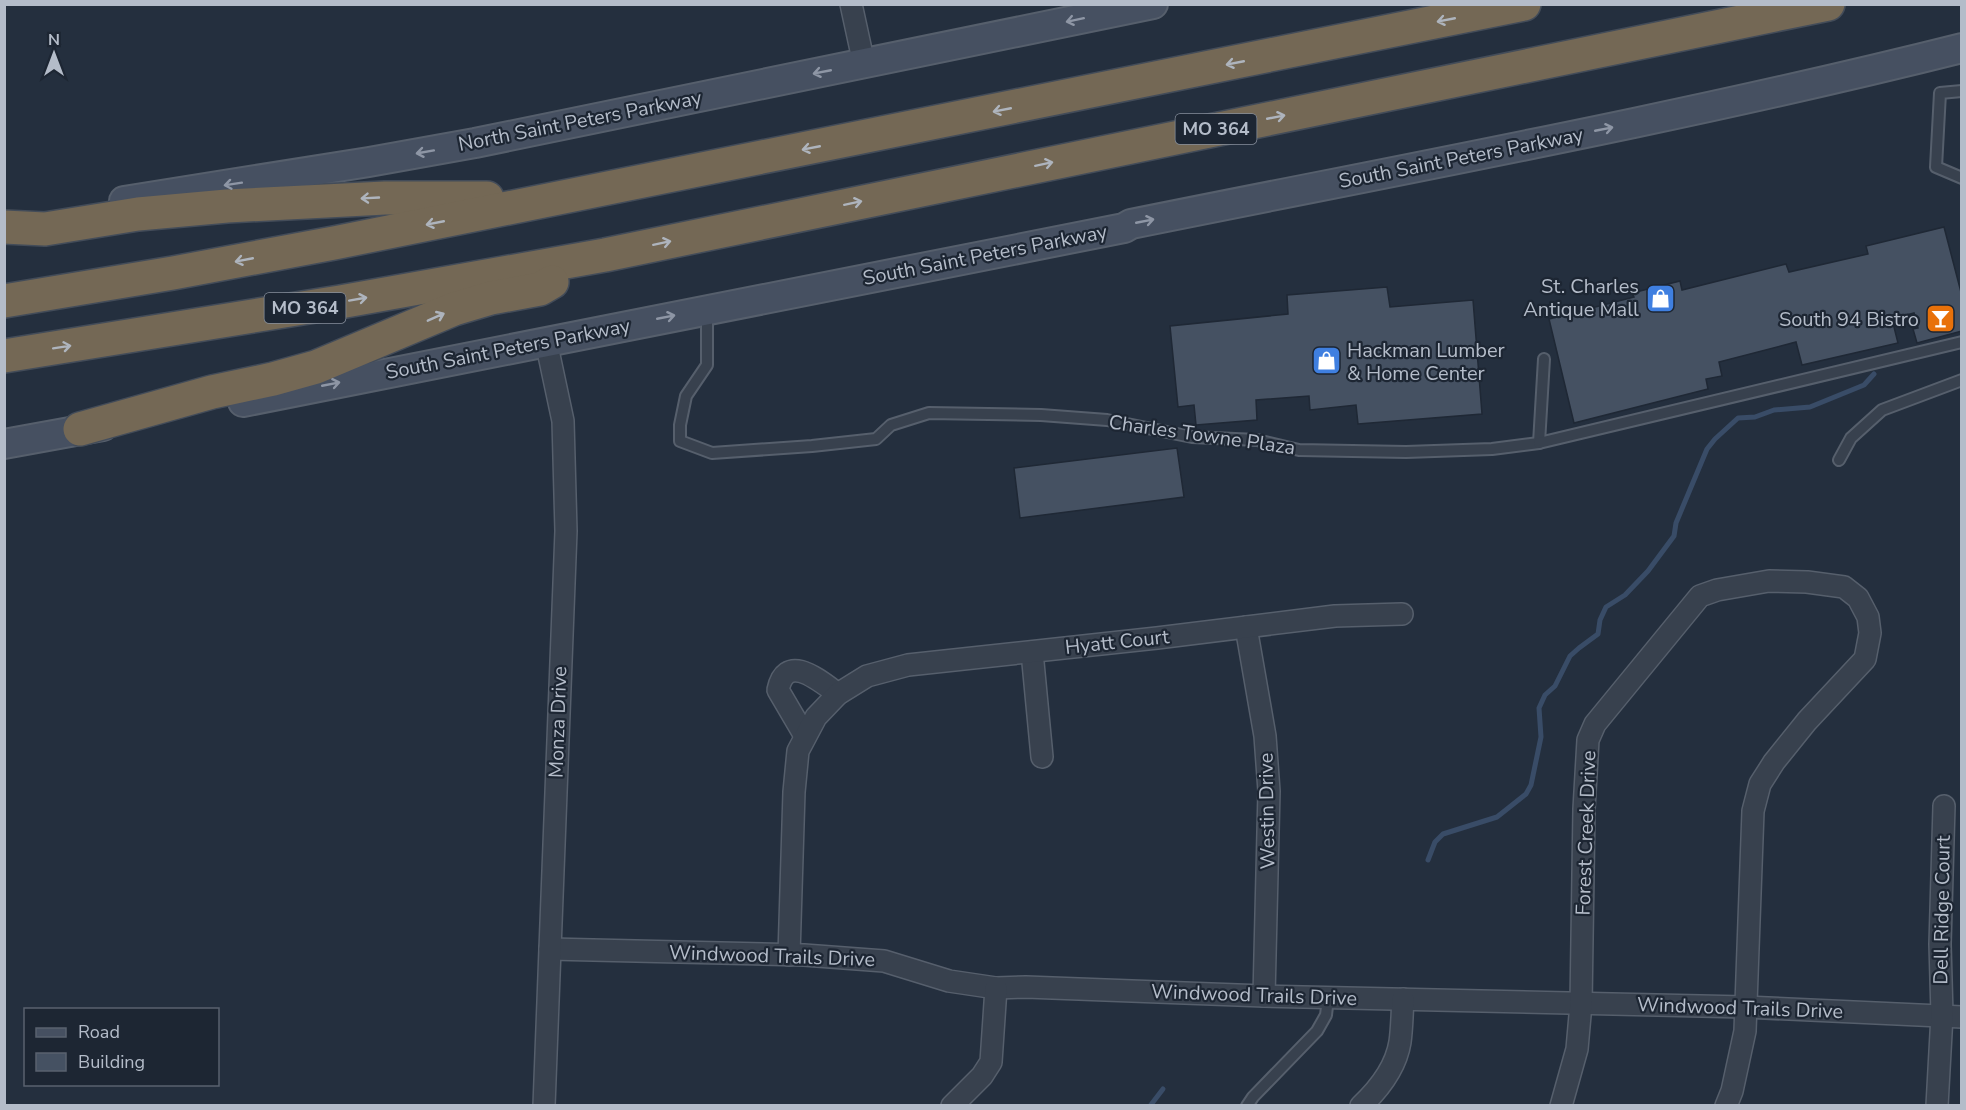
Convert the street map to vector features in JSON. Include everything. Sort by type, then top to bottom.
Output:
[{"type":"highway","points":[[4,301],[185,271],[554,199],[1524,4]]},
{"type":"highway","name":"MO 364","points":[[4,356],[329,304],[605,255],[1828,4]]},
{"type":"highway","points":[[4,225],[45,229],[184,209],[385,198],[554,199]]},
{"type":"highway","points":[[80,429],[212,392],[316,367],[454,309],[491,298],[540,289],[605,255]]},
{"type":"main road","name":"North Saint Peters Parkway","points":[[4,225],[42,214],[475,143],[1153,4]]},
{"type":"main road","name":"South Saint Peters Parkway","points":[[4,444],[80,429],[218,407],[1124,228],[1131,224],[1639,122],[1962,48]]},
{"type":"street","points":[[851,4],[864,64]]},
{"type":"street","name":"Monza Drive","points":[[544,1106],[566,531],[563,421],[546,341]]},
{"type":"street","name":"Forest Creek Drive","points":[[1561,1106],[1577,1049],[1581,1004],[1584,809],[1588,740],[1595,724],[1700,596],[1717,590],[1769,581],[1806,582],[1844,587],[1858,598],[1868,617],[1870,633],[1864,659],[1807,721],[1774,762],[1760,784],[1753,811],[1745,1031],[1732,1091],[1726,1106]]},
{"type":"street","name":"Hyatt Court","points":[[789,955],[794,792],[798,750],[816,717],[838,694],[867,676],[908,665],[1335,616],[1402,614]]},
{"type":"street","name":"Westin Drive","points":[[1246,627],[1265,736],[1269,791],[1264,996]]},
{"type":"street","points":[[1032,652],[1042,757]]},
{"type":"street","points":[[806,736],[778,690],[783,677],[790,671],[803,671],[838,694]]},
{"type":"street","name":"Dell Ridge Court","points":[[1937,1106],[1952,1016],[1940,944],[1944,806]]},
{"type":"street","name":"Windwood Trails Drive","points":[[550,949],[789,955],[884,961],[949,981],[996,988],[1745,1007],[1952,1016]]},
{"type":"street","points":[[952,1106],[982,1076],[991,1062],[996,988]]},
{"type":"street","points":[[1361,1106],[1379,1088],[1391,1067],[1400,1044],[1403,999]]},
{"type":"lane","points":[[1962,91],[1940,93],[1936,167],[1962,178]]},
{"type":"lane","name":"Charles Towne Plaza","points":[[707,309],[706,364],[686,396],[680,425],[680,441],[712,453],[876,439],[891,426],[928,413],[1041,415],[1107,420],[1192,437],[1257,440],[1299,450],[1406,452],[1492,449],[1539,443],[1962,342]]},
{"type":"lane","points":[[1539,443],[1544,359]]},
{"type":"lane","points":[[1839,460],[1851,438],[1882,410],[1962,380]]},
{"type":"lane","points":[[1247,1106],[1274,1074],[1317,1031],[1326,1015],[1328,998]]},
{"type":"building","points":[[1944,227],[1962,296],[1962,331],[1917,343],[1913,329],[1918,328],[1914,313],[1892,319],[1898,343],[1802,365],[1796,342],[1719,362],[1722,376],[1706,379],[1708,389],[1574,423],[1549,319],[1634,297],[1632,293],[1680,281],[1682,290],[1786,264],[1789,272],[1868,254],[1866,246]]},
{"type":"building","name":"Hackman Lumber & Home Center","points":[[1387,287],[1390,307],[1473,300],[1482,414],[1358,424],[1356,405],[1310,410],[1309,396],[1256,400],[1257,420],[1196,425],[1194,405],[1178,407],[1170,326],[1288,314],[1287,295]]},
{"type":"building","points":[[1177,448],[1184,497],[1020,518],[1014,468]]},
{"type":"waterway","points":[[1428,860],[1435,842],[1443,834],[1497,817],[1526,794],[1531,785],[1541,737],[1539,708],[1545,695],[1555,686],[1570,656],[1598,634],[1600,620],[1606,607],[1625,595],[1648,571],[1674,536],[1676,523],[1707,449],[1715,439],[1738,418],[1755,417],[1774,410],[1810,407],[1864,385],[1874,374]]},
{"type":"waterway","points":[[1150,1106],[1163,1089]]},
{"type":"place","name":"St. Charles Antique Mall","points":[[1660,298]]},
{"type":"place","name":"South 94 Bistro","points":[[1940,319]]},
{"type":"place","name":"Hackman Lumber & Home Center","points":[[1326,361]]}]
